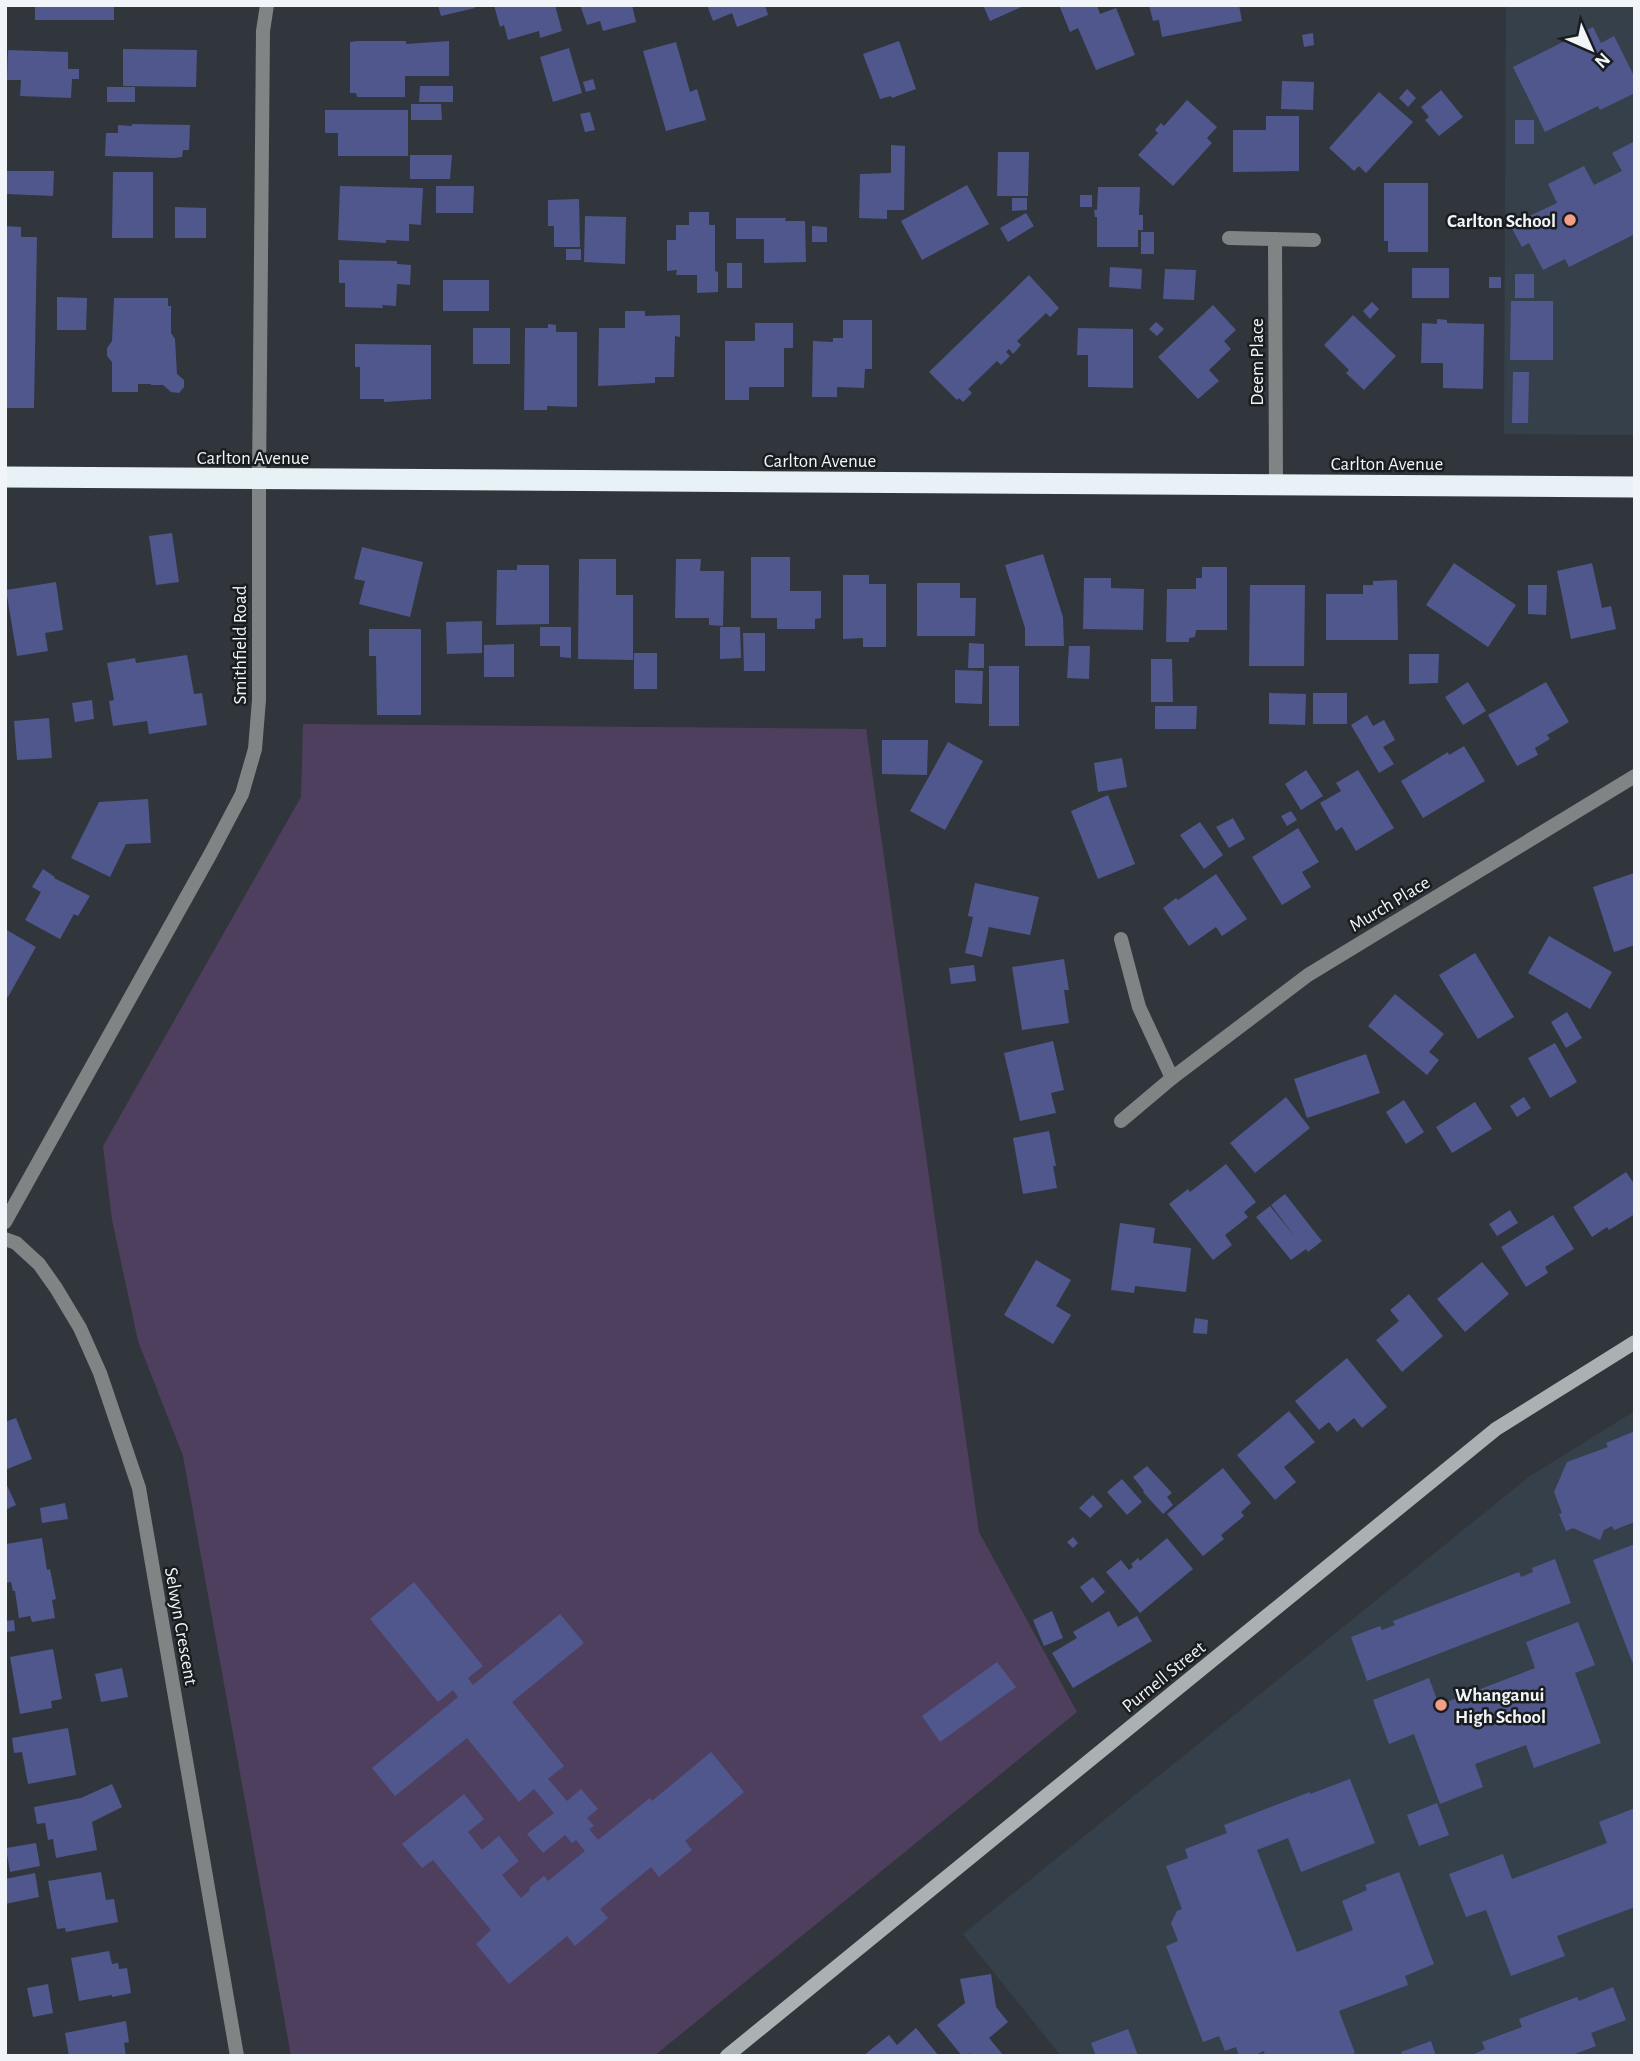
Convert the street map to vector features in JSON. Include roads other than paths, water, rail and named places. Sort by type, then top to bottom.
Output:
[{"type":"highway","name":"Carlton Avenue","points":[[5,478],[1635,487]]},
{"type":"main road","name":"Purnell Street","points":[[727,2056],[1496,1429],[1635,1342]]},
{"type":"street","name":"Smithfield Road","points":[[5,1222],[211,853],[242,794],[255,748],[260,700],[263,30],[267,5]]},
{"type":"street","points":[[1228,238],[1314,240]]},
{"type":"street","name":"Deem Place","points":[[1275,239],[1276,485]]},
{"type":"street","name":"Murch Place","points":[[1121,1121],[1172,1078],[1308,975],[1635,776]]},
{"type":"street","points":[[1121,939],[1139,1007],[1172,1078]]},
{"type":"street","name":"Selwyn Crescent","points":[[5,1239],[16,1243],[39,1264],[80,1328],[100,1373],[139,1488],[237,2056]]},
{"type":"place","name":"Carlton School","points":[[1570,220]]},
{"type":"place","name":"Whanganui High School","points":[[1441,1705]]}]
